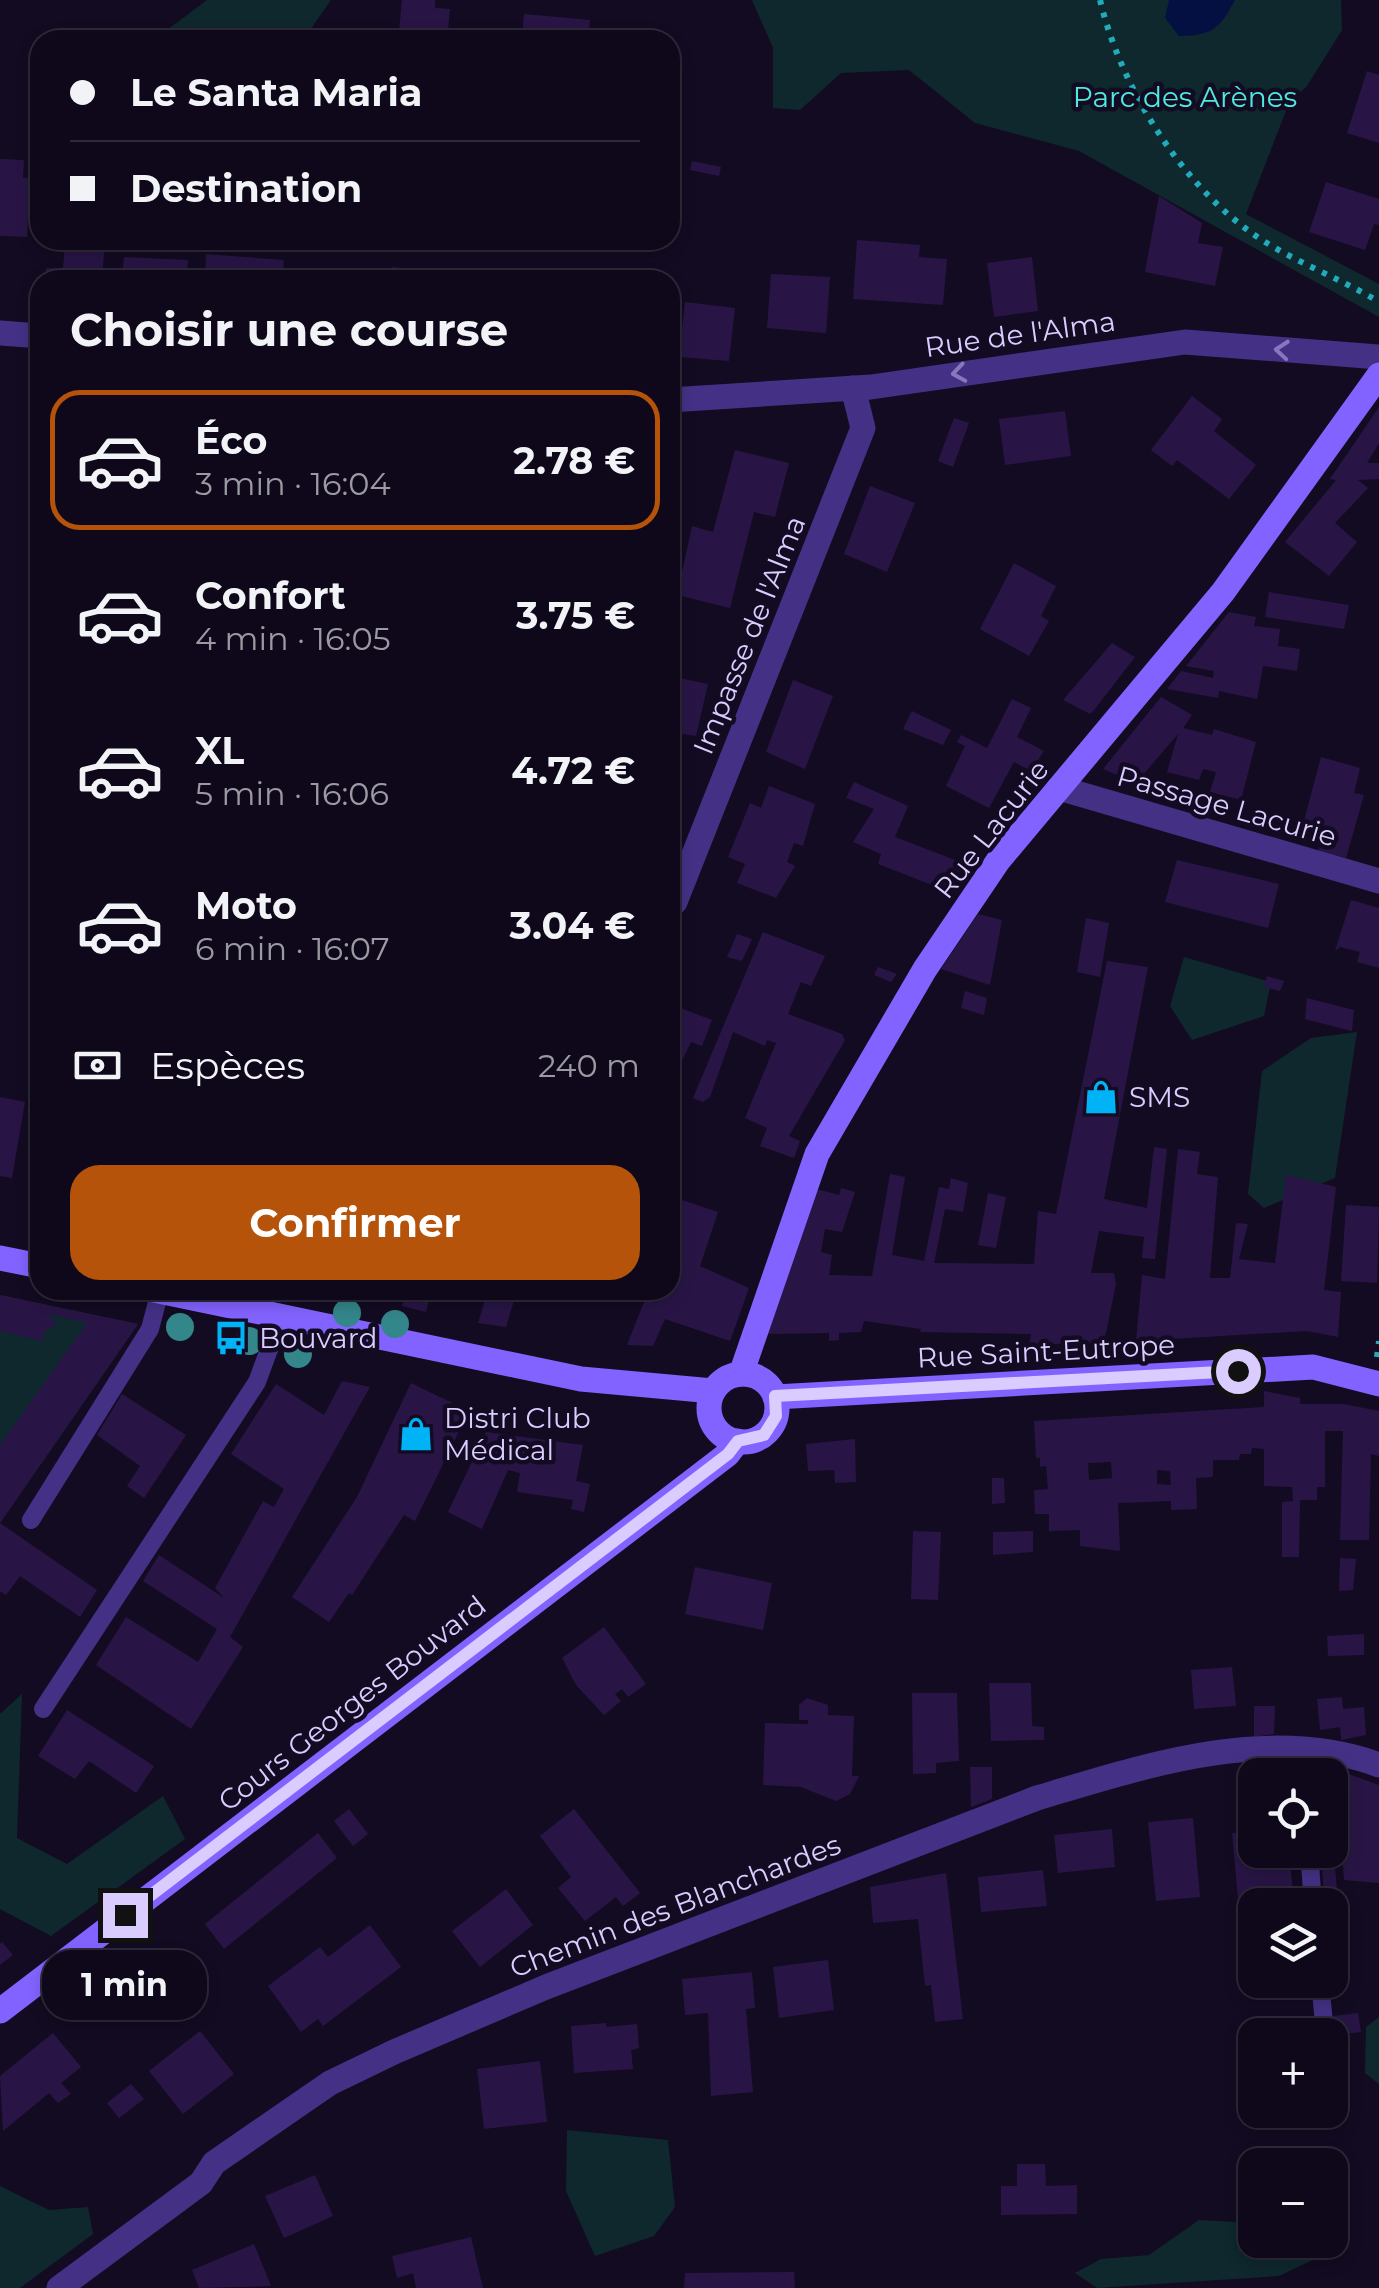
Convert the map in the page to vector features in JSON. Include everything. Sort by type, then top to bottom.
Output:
[{"type":"street","points":[[0,332],[30,335]]},
{"type":"street","name":"Rue de l'Alma","points":[[680,399],[852,388],[1185,342],[1379,357]]},
{"type":"street","name":"Rue Lacurie","points":[[742,1374],[816,1154],[925,969],[998,861],[1222,592],[1379,374]]},
{"type":"street","name":"Impasse de l'Alma","points":[[680,889],[863,428],[852,388]]},
{"type":"street","name":"Passage Lacurie","points":[[1059,788],[1379,880]]},
{"type":"street","points":[[0,1258],[30,1264]]},
{"type":"street","points":[[202,1300],[581,1379],[712,1391]]},
{"type":"street","name":"Rue Saint-Eutrope","points":[[775,1396],[1313,1368],[1379,1384]]},
{"type":"street","points":[[742,1374],[759,1377],[775,1396],[776,1416],[772,1427],[753,1440],[738,1441],[714,1426],[708,1405],[712,1391],[726,1377],[742,1374]]},
{"type":"street","name":"Cours Georges Bouvard","points":[[0,2011],[728,1454],[738,1441]]},
{"type":"street","name":"Chemin des Blanchardes","points":[[1318,1758],[1336,1752],[1379,1765]]},
{"type":"street","name":"Chemin des Blanchardes","points":[[59,2288],[201,2182],[214,2163],[330,2083],[478,2016],[1037,1798],[1207,1754],[1256,1758]]},
{"type":"lane","points":[[31,1520],[150,1329],[155,1300]]},
{"type":"lane","points":[[43,1709],[257,1382],[281,1316]]},
{"type":"path","points":[[1100,0],[1108,34],[1134,86],[1200,188],[1247,230],[1379,302]]},
{"type":"green space","points":[[207,0],[331,0],[310,30],[167,30]]},
{"type":"green space","name":"Parc des Arènes","points":[[752,0],[1341,0],[1342,30],[1307,86],[1289,103],[1246,214],[1379,284],[1379,317],[1079,151],[975,123],[909,70],[841,73],[800,110],[773,108],[773,48]]},
{"type":"green space","points":[[1184,957],[1271,982],[1264,1016],[1192,1040],[1170,1006]]},
{"type":"green space","points":[[1357,1032],[1335,1178],[1264,1208],[1248,1194],[1262,1071],[1311,1038]]},
{"type":"green space","points":[[0,1295],[138,1324],[0,1523]]},
{"type":"green space","points":[[22,1694],[17,1838],[67,1864],[163,1796],[185,1839],[51,1936],[0,1909],[0,1714]]},
{"type":"green space","points":[[1379,2017],[1379,2084],[1365,2073],[1366,2027]]},
{"type":"green space","points":[[567,2130],[668,2140],[675,2207],[654,2236],[595,2256],[566,2191]]},
{"type":"green space","points":[[0,2186],[49,2210],[88,2207],[93,2234],[20,2288],[0,2288]]},
{"type":"green space","points":[[1199,2220],[1238,2222],[1238,2258],[1317,2258],[1279,2276],[1097,2288],[1075,2273],[1101,2259],[1149,2255]]},
{"type":"shaded area","points":[[1169,0],[1235,0],[1213,29],[1179,36],[1165,18]]},
{"type":"building","points":[[402,0],[435,0],[435,8],[450,9],[448,30],[399,30]]},
{"type":"building","points":[[524,14],[590,20],[589,30],[523,30]]},
{"type":"building","points":[[1367,71],[1379,75],[1379,143],[1347,133]]},
{"type":"building","points":[[0,159],[24,160],[23,178],[30,178],[27,237],[0,236]]},
{"type":"building","points":[[692,161],[721,167],[719,176],[690,170]]},
{"type":"building","points":[[1326,182],[1379,199],[1379,225],[1374,224],[1365,250],[1309,232]]},
{"type":"building","points":[[1159,196],[1202,223],[1198,243],[1223,247],[1215,286],[1145,272]]},
{"type":"building","points":[[857,240],[920,245],[919,257],[947,259],[943,305],[853,299]]},
{"type":"building","points":[[64,250],[104,250],[103,270],[46,270],[63,269]]},
{"type":"building","points":[[206,254],[284,260],[283,270],[205,270]]},
{"type":"building","points":[[124,257],[188,260],[188,270],[123,270]]},
{"type":"building","points":[[1032,257],[1038,311],[994,317],[987,263]]},
{"type":"building","points":[[771,274],[830,277],[826,333],[767,328]]},
{"type":"building","points":[[685,302],[735,308],[729,361],[680,357]]},
{"type":"building","points":[[1192,396],[1222,419],[1214,431],[1256,465],[1229,499],[1177,460],[1172,466],[1151,450]]},
{"type":"building","points":[[1379,407],[1379,443],[1367,463],[1379,463],[1379,479],[1358,480],[1368,488],[1335,523],[1357,542],[1329,576],[1285,542],[1336,480],[1330,479]]},
{"type":"building","points":[[1065,411],[1071,456],[1005,465],[999,419]]},
{"type":"building","points":[[954,418],[969,423],[953,467],[938,461]]},
{"type":"building","points":[[735,450],[789,463],[775,517],[754,512],[730,608],[680,596],[692,526],[713,532]]},
{"type":"building","points":[[870,486],[915,503],[887,572],[844,554]]},
{"type":"building","points":[[1014,563],[1056,586],[1041,616],[1049,621],[1029,656],[980,629]]},
{"type":"building","points":[[1269,592],[1349,605],[1344,629],[1265,617]]},
{"type":"building","points":[[1229,612],[1256,617],[1254,626],[1280,629],[1278,646],[1300,649],[1297,671],[1263,666],[1257,699],[1219,691],[1218,698],[1167,689],[1181,671],[1213,678],[1214,671],[1186,666]]},
{"type":"building","points":[[1112,643],[1135,657],[1094,710],[1090,714],[1063,700]]},
{"type":"building","points":[[680,678],[708,684],[696,736],[680,734]]},
{"type":"building","points":[[793,680],[833,696],[805,769],[766,752]]},
{"type":"building","points":[[1161,697],[1192,715],[1183,728],[1212,735],[1214,729],[1256,742],[1241,800],[1210,792],[1216,772],[1203,769],[1199,780],[1167,772],[1178,734],[1136,783],[1103,769]]},
{"type":"building","points":[[1012,699],[1031,708],[1017,737],[1044,751],[1031,771],[1014,762],[989,808],[946,786],[965,746],[957,742],[961,735],[987,748]]},
{"type":"building","points":[[912,711],[951,730],[943,745],[903,729]]},
{"type":"building","points":[[1321,757],[1360,768],[1354,793],[1364,795],[1346,858],[1318,851],[1323,837],[1301,832]]},
{"type":"building","points":[[854,782],[908,806],[895,837],[963,863],[950,892],[878,864],[881,854],[853,842],[874,809],[846,798]]},
{"type":"building","points":[[769,786],[815,804],[803,846],[794,843],[787,862],[795,866],[776,898],[737,883],[745,864],[728,857],[750,803],[761,808]]},
{"type":"building","points":[[1177,860],[1279,884],[1268,928],[1165,902]]},
{"type":"building","points":[[1351,900],[1379,908],[1379,968],[1357,962],[1360,952],[1340,947],[1335,951]]},
{"type":"building","points":[[978,914],[1002,920],[990,985],[941,969]]},
{"type":"building","points":[[1086,918],[1109,923],[1100,977],[1077,972]]},
{"type":"building","points":[[763,932],[825,956],[811,986],[801,982],[788,1014],[842,1034],[845,1040],[789,1136],[800,1141],[794,1158],[760,1146],[767,1128],[745,1118],[776,1043],[767,1040],[765,1046],[733,1032],[710,1097],[703,1102],[693,1098]]},
{"type":"building","points":[[737,934],[752,939],[742,961],[727,957]]},
{"type":"building","points":[[1107,961],[1148,967],[1104,1199],[1147,1208],[1154,1147],[1167,1149],[1155,1259],[1142,1258],[1144,1237],[1099,1231],[1091,1273],[1114,1273],[1116,1284],[1104,1342],[1029,1345],[1031,1334],[920,1332],[921,1329],[864,1321],[861,1332],[839,1333],[839,1340],[829,1341],[829,1333],[768,1334],[816,1189],[839,1195],[841,1188],[855,1192],[842,1232],[825,1229],[821,1252],[832,1255],[829,1275],[872,1276],[890,1174],[905,1177],[892,1255],[924,1261],[939,1187],[949,1189],[951,1178],[968,1183],[963,1212],[945,1209],[934,1263],[1034,1264],[1038,1211],[1056,1214]]},
{"type":"building","points":[[878,967],[897,974],[891,982],[874,975]]},
{"type":"building","points":[[1267,976],[1284,981],[1280,991],[1264,987]]},
{"type":"building","points":[[965,991],[987,998],[984,1015],[961,1008]]},
{"type":"building","points":[[1307,998],[1354,1010],[1352,1031],[1305,1019]]},
{"type":"building","points":[[680,1008],[712,1020],[702,1046],[691,1042],[680,1065]]},
{"type":"building","points":[[0,1097],[25,1102],[12,1178],[0,1176]]},
{"type":"building","points":[[1178,1149],[1200,1152],[1197,1174],[1218,1177],[1210,1278],[1230,1278],[1236,1223],[1248,1224],[1239,1259],[1275,1263],[1286,1175],[1336,1187],[1324,1290],[1341,1292],[1338,1337],[1307,1331],[1136,1341],[1142,1275],[1165,1279]]},
{"type":"building","points":[[988,1193],[1006,1197],[996,1248],[978,1245]]},
{"type":"building","points":[[680,1199],[718,1212],[700,1266],[749,1288],[730,1341],[665,1319],[653,1346],[627,1345],[645,1300],[680,1300]]},
{"type":"building","points":[[1346,1205],[1379,1207],[1377,1283],[1341,1281]]},
{"type":"building","points":[[0,1295],[138,1324],[0,1523],[0,1445],[87,1323],[49,1314],[56,1324],[45,1331],[42,1341],[0,1331]]},
{"type":"building","points":[[404,1300],[429,1300],[426,1312],[402,1306]]},
{"type":"building","points":[[485,1300],[514,1300],[506,1327],[478,1323]]},
{"type":"building","points":[[342,1381],[370,1387],[230,1637],[243,1647],[191,1729],[96,1665],[126,1617],[198,1662],[217,1629],[143,1581],[159,1555],[224,1598],[215,1588],[263,1501],[274,1507],[284,1489],[231,1454],[276,1384],[324,1415]]},
{"type":"building","points":[[411,1383],[469,1411],[415,1521],[404,1515],[352,1595],[349,1593],[329,1622],[292,1597],[357,1497]]},
{"type":"building","points":[[1264,1391],[1300,1398],[1300,1404],[1344,1404],[1379,1411],[1379,1456],[1371,1454],[1369,1540],[1340,1540],[1343,1431],[1325,1431],[1325,1487],[1317,1487],[1317,1500],[1300,1500],[1299,1557],[1282,1557],[1282,1502],[1293,1501],[1292,1487],[1264,1486],[1264,1449],[1252,1448],[1251,1454],[1240,1454],[1239,1460],[1213,1460],[1213,1477],[1196,1478],[1197,1509],[1171,1510],[1171,1501],[1118,1503],[1120,1551],[1080,1546],[1080,1530],[1049,1531],[1049,1514],[1035,1514],[1034,1490],[1048,1489],[1046,1466],[1040,1467],[1040,1458],[1036,1458],[1034,1421],[1264,1407]],"holes":[[[1111,1462],[1112,1478],[1089,1480],[1088,1463]],[[1157,1470],[1170,1471],[1171,1485],[1157,1484]]]},
{"type":"building","points":[[122,1394],[186,1435],[144,1498],[127,1486],[140,1466],[97,1435]]},
{"type":"building","points":[[486,1432],[583,1445],[576,1481],[590,1484],[584,1512],[571,1509],[573,1500],[517,1492],[520,1473],[508,1470],[482,1529],[448,1512]]},
{"type":"building","points":[[855,1439],[856,1482],[835,1483],[834,1470],[808,1471],[806,1444]]},
{"type":"building","points":[[992,1478],[1004,1478],[1005,1503],[992,1504]]},
{"type":"building","points":[[0,1523],[97,1590],[80,1617],[20,1576],[6,1595],[0,1591]]},
{"type":"building","points":[[913,1531],[941,1532],[938,1600],[911,1599]]},
{"type":"building","points":[[1033,1531],[1033,1552],[993,1555],[993,1532]]},
{"type":"building","points":[[1340,1558],[1356,1559],[1353,1590],[1339,1591]]},
{"type":"building","points":[[695,1567],[772,1583],[763,1630],[685,1614]]},
{"type":"building","points":[[604,1627],[646,1684],[628,1697],[622,1689],[615,1694],[621,1701],[604,1715],[576,1685],[562,1658]]},
{"type":"building","points":[[1364,1634],[1364,1655],[1328,1656],[1327,1636]]},
{"type":"building","points":[[1232,1667],[1236,1706],[1194,1709],[1191,1670]]},
{"type":"building","points":[[989,1683],[1031,1683],[1032,1726],[1044,1727],[1044,1740],[991,1741]]},
{"type":"building","points":[[912,1693],[957,1693],[959,1761],[936,1763],[936,1773],[913,1774]]},
{"type":"building","points":[[1342,1697],[1343,1709],[1364,1707],[1366,1735],[1341,1740],[1340,1727],[1320,1730],[1317,1699]]},
{"type":"building","points":[[807,1698],[828,1705],[828,1715],[854,1716],[852,1776],[859,1776],[850,1794],[836,1801],[801,1787],[763,1785],[765,1723],[808,1724],[808,1720],[799,1720],[799,1705]]},
{"type":"building","points":[[1254,1706],[1275,1706],[1274,1734],[1254,1737]]},
{"type":"building","points":[[67,1710],[154,1766],[136,1793],[89,1761],[75,1779],[38,1756]]},
{"type":"building","points":[[970,1767],[992,1767],[992,1799],[971,1807]]},
{"type":"building","points":[[1348,1774],[1379,1785],[1379,1883],[1344,1880],[1343,1868],[1348,1868]]},
{"type":"building","points":[[349,1809],[368,1834],[353,1846],[334,1821]]},
{"type":"building","points":[[574,1809],[640,1893],[623,1906],[616,1897],[585,1921],[558,1888],[571,1877],[540,1836]]},
{"type":"building","points":[[1193,1818],[1200,1897],[1156,1901],[1148,1822]]},
{"type":"building","points":[[1112,1829],[1115,1867],[1058,1873],[1054,1835]]},
{"type":"building","points":[[1238,1832],[1238,1868],[1291,1868],[1293,1888],[1238,1888],[1238,1898],[1232,1833]]},
{"type":"building","points":[[318,1833],[337,1858],[224,1949],[205,1924]]},
{"type":"building","points":[[1335,1868],[1337,1888],[1324,1888],[1322,1869]]},
{"type":"building","points":[[1043,1870],[1047,1906],[981,1912],[978,1877]]},
{"type":"building","points":[[946,1873],[963,2019],[935,2022],[931,1985],[925,1986],[918,1919],[873,1923],[870,1887]]},
{"type":"building","points":[[506,1889],[533,1925],[480,1967],[452,1931]]},
{"type":"building","points":[[370,1925],[401,1967],[323,2026],[318,2019],[301,2032],[268,1986],[320,1947],[328,1957]]},
{"type":"building","points":[[0,1944],[13,1955],[0,1965]]},
{"type":"building","points":[[828,1960],[834,2010],[779,2018],[773,1967]]},
{"type":"building","points":[[752,1972],[755,2008],[746,2009],[753,2092],[711,2096],[708,2013],[685,2015],[682,1979]]},
{"type":"building","points":[[1358,2013],[1361,2032],[1348,2034],[1348,2018],[1333,2016]]},
{"type":"building","points":[[606,2023],[606,2027],[637,2024],[639,2048],[631,2050],[633,2069],[574,2073],[571,2026]]},
{"type":"building","points":[[200,2031],[234,2074],[183,2114],[149,2071]]},
{"type":"building","points":[[53,2033],[81,2067],[61,2083],[71,2094],[58,2103],[49,2093],[3,2131],[0,2076]]},
{"type":"building","points":[[540,2061],[547,2122],[484,2129],[477,2069]]},
{"type":"building","points":[[131,2084],[144,2099],[119,2118],[107,2103]]},
{"type":"building","points":[[1017,2164],[1045,2164],[1046,2186],[1077,2185],[1077,2214],[1001,2215],[1001,2186],[1017,2186]]},
{"type":"building","points":[[315,2175],[333,2216],[284,2238],[265,2196]]},
{"type":"building","points":[[471,2237],[483,2288],[416,2288],[413,2273],[397,2278],[392,2256]]},
{"type":"building","points":[[254,2244],[271,2286],[199,2288],[192,2270]]},
{"type":"building","points":[[794,2272],[795,2288],[684,2288],[685,2273]]},
{"type":"place","name":"SMS","points":[[1101,1097]]},
{"type":"place","name":"Bouvard","points":[[231,1338]]},
{"type":"place","name":"Distri Club Médical","points":[[416,1434]]},
{"type":"route","points":[[125,1915],[728,1454],[738,1441],[764,1435],[776,1416],[775,1396],[1238,1371]]}]
